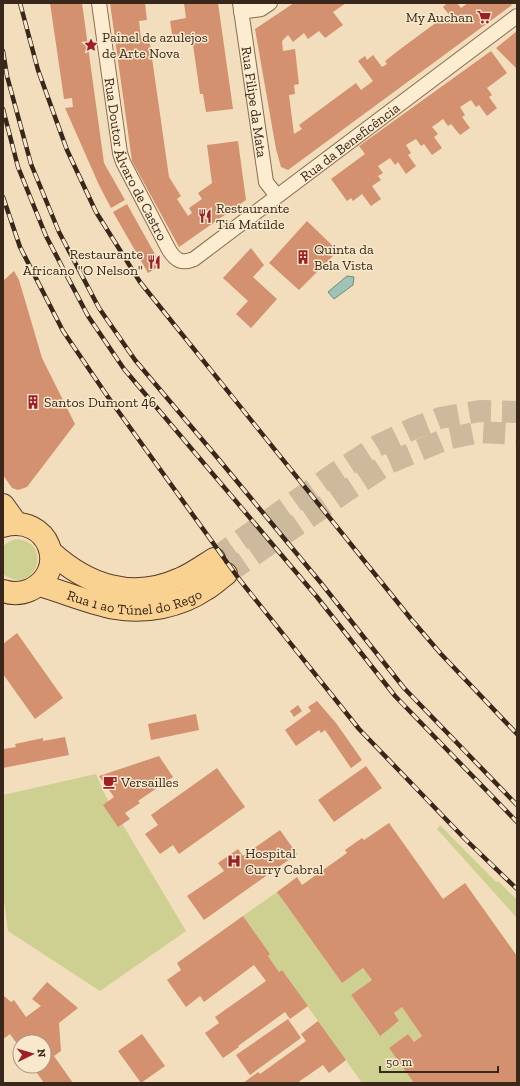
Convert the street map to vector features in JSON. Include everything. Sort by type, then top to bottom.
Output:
[{"type":"main road","points":[[3,505],[9,525],[28,525],[38,531],[46,540],[51,552],[51,564],[49,570],[39,585],[25,593],[17,594],[3,590]]},
{"type":"main road","name":"Rua 1 ao Túnel do Rego","points":[[39,585],[114,608],[143,609],[175,604],[206,590],[220,567],[195,572],[167,584],[153,588],[119,588],[102,584],[85,577],[61,561],[51,552]]},
{"type":"street","name":"Rua Doutor Álvaro de Castro","points":[[99,3],[120,153],[123,162],[169,250],[173,257],[179,261]]},
{"type":"street","points":[[241,8],[261,9],[270,3]]},
{"type":"street","name":"Rua Filipe da Mata","points":[[241,8],[266,182],[277,196]]},
{"type":"street","name":"Rua da Beneficência","points":[[179,261],[185,262],[194,259],[517,16]]},
{"type":"green space","points":[[16,539],[28,542],[35,549],[37,557],[36,566],[31,574],[24,579],[14,579],[3,574],[3,546]]},
{"type":"green space","points":[[96,774],[105,795],[186,931],[100,991],[8,931],[3,894],[3,795]]},
{"type":"green space","points":[[440,825],[496,882],[498,881],[517,900],[517,918],[437,829]]},
{"type":"green space","points":[[277,892],[342,983],[363,968],[372,980],[351,995],[379,1035],[399,1022],[394,1013],[402,1007],[422,1036],[414,1042],[408,1034],[389,1048],[414,1083],[362,1083],[282,970],[279,972],[268,956],[270,954],[243,916]]},
{"type":"water","points":[[347,276],[354,277],[353,285],[334,299],[328,292]]},
{"type":"building","points":[[50,3],[82,3],[104,163],[125,200],[111,208],[99,185],[65,108],[73,107],[72,98],[64,99]]},
{"type":"building","points":[[110,3],[145,3],[147,20],[139,21],[141,39],[149,37],[169,177],[181,196],[177,199],[188,216],[192,213],[189,208],[202,199],[198,193],[212,183],[207,145],[238,141],[246,200],[179,247],[132,161]]},
{"type":"building","points":[[184,3],[218,3],[233,109],[206,112],[203,94],[200,94],[192,38],[173,40],[170,21],[186,18]]},
{"type":"building","points":[[294,3],[346,3],[333,12],[343,25],[325,38],[319,31],[308,39],[304,33],[293,42],[288,35],[282,41],[283,51],[295,49],[299,84],[294,85],[295,94],[289,95],[294,134],[302,129],[299,125],[356,83],[361,90],[373,81],[358,61],[365,56],[367,60],[373,55],[382,67],[387,64],[385,61],[399,50],[441,19],[443,22],[450,16],[443,7],[447,3],[457,3],[461,8],[468,3],[510,3],[512,5],[288,170],[281,167],[276,149],[255,29]]},
{"type":"building","points":[[517,31],[517,69],[496,48]]},
{"type":"building","points":[[491,51],[507,73],[487,88],[492,95],[489,97],[497,108],[487,116],[479,105],[476,107],[471,100],[460,107],[465,115],[462,117],[470,128],[460,135],[451,124],[448,126],[443,119],[432,127],[438,134],[434,137],[442,148],[432,155],[424,144],[421,146],[416,139],[406,145],[411,153],[408,155],[416,166],[406,174],[398,162],[395,165],[390,158],[378,166],[383,173],[378,176],[381,180],[372,186],[381,199],[371,206],[362,194],[353,201],[351,198],[347,201],[331,179],[365,154],[359,146]]},
{"type":"building","points":[[127,204],[161,265],[148,273],[113,212]]},
{"type":"building","name":"Quinta da Bela Vista","points":[[307,221],[338,251],[299,290],[269,263]]},
{"type":"building","points":[[251,248],[264,265],[253,277],[277,299],[251,328],[236,314],[248,301],[223,278]]},
{"type":"building","name":"Santos Dumont 46","points":[[14,271],[19,280],[42,358],[75,424],[27,487],[18,490],[12,488],[3,475],[3,281]]},
{"type":"building","points":[[17,633],[63,698],[35,719],[3,674],[3,644]]},
{"type":"building","points":[[317,701],[336,723],[362,760],[351,768],[325,730],[321,733],[319,730],[296,746],[285,730],[311,711],[308,707]]},
{"type":"building","points":[[298,705],[302,711],[294,717],[290,711]]},
{"type":"building","points":[[196,714],[199,730],[151,740],[148,724]]},
{"type":"building","points":[[65,737],[69,755],[3,768],[3,749],[16,747],[15,744],[43,738],[43,741]]},
{"type":"building","points":[[159,756],[173,777],[138,801],[140,803],[125,813],[130,819],[118,827],[103,805],[114,797],[99,776]]},
{"type":"building","points":[[366,766],[382,788],[334,822],[318,800]]},
{"type":"building","points":[[217,768],[245,807],[179,854],[173,845],[160,854],[145,834],[158,825],[151,815]]},
{"type":"building","points":[[389,823],[443,899],[465,883],[517,956],[517,1083],[414,1083],[389,1048],[408,1034],[414,1042],[422,1036],[402,1007],[394,1013],[399,1021],[380,1036],[351,995],[372,980],[363,968],[342,983],[277,892],[297,877],[302,885],[347,853],[345,850],[362,838],[364,840]]},
{"type":"building","points":[[280,830],[297,854],[204,920],[187,896],[224,871],[218,863],[238,849],[243,856]]},
{"type":"building","points":[[243,916],[270,954],[268,956],[279,972],[282,970],[308,1006],[290,1019],[285,1012],[223,1058],[205,1033],[219,1023],[215,1017],[266,981],[254,965],[204,1002],[200,996],[186,1007],[167,980],[181,970],[177,963]]},
{"type":"building","points":[[47,982],[78,1008],[59,1023],[61,1051],[54,1056],[73,1083],[44,1083],[38,1074],[52,1074],[52,1034],[12,1034],[12,1037],[10,1034],[3,1039],[3,995],[11,1002],[14,1000],[26,1017],[41,1006],[32,999]]},
{"type":"building","points":[[288,1019],[301,1038],[250,1075],[236,1055]]},
{"type":"building","points":[[318,1021],[346,1060],[329,1073],[323,1065],[297,1083],[243,1083],[258,1072],[260,1074],[306,1041],[301,1034]]},
{"type":"building","points":[[142,1034],[165,1066],[141,1083],[118,1051]]},
{"type":"tunnel","points":[[214,559],[331,476],[377,446],[412,429],[440,418],[480,411],[517,412]]},
{"type":"tunnel","points":[[226,574],[389,463],[446,439],[480,432],[517,434]]},
{"type":"railway","points":[[20,3],[38,70],[67,150],[96,212],[140,282],[411,619],[441,654],[517,734]]},
{"type":"railway","points":[[3,51],[7,76],[31,164],[59,232],[99,308],[135,360],[321,583],[404,688],[517,805]]},
{"type":"railway","points":[[3,109],[18,167],[46,236],[88,316],[124,369],[317,597],[395,696],[517,822]]},
{"type":"railway","points":[[3,197],[20,247],[63,331],[108,397],[239,579],[359,729],[465,839],[517,889]]},
{"type":"place","name":"My Auchan","points":[[484,17]]},
{"type":"place","name":"Painel de azulejos de Arte Nova","points":[[91,45]]},
{"type":"place","name":"Restaurante Tia Matilde","points":[[205,216]]},
{"type":"place","name":"Quinta da Bela Vista","points":[[303,257]]},
{"type":"place","name":"Restaurante Africano \"O Nelson\"","points":[[154,262]]},
{"type":"place","name":"Santos Dumont 46","points":[[33,402]]},
{"type":"place","name":"Versailles","points":[[110,782]]},
{"type":"place","name":"Hospital Curry Cabral","points":[[234,861]]}]
